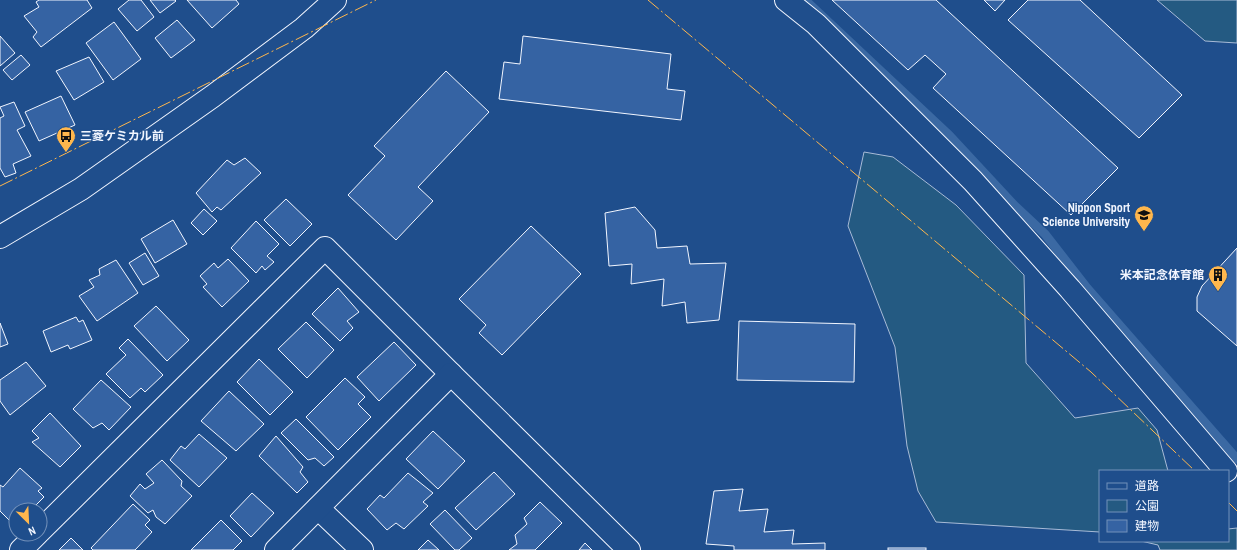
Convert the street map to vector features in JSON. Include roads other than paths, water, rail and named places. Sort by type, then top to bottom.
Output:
[{"type":"street","points":[[0,238],[81,188],[213,96],[304,28],[335,0]]},
{"type":"street","points":[[786,0],[816,24],[973,181],[1070,289],[1225,470]]},
{"type":"street","points":[[48,523],[325,248],[629,550]]},
{"type":"street","points":[[276,550],[451,374]]},
{"type":"street","points":[[1229,475],[1237,482]]},
{"type":"street","points":[[318,508],[362,550]]},
{"type":"street","points":[[21,550],[29,542]]},
{"type":"waterway","points":[[805,0],[949,135],[1014,205],[1045,234],[1087,288],[1237,459]]},
{"type":"place","name":"三菱ケミカル前","points":[[66,153]]},
{"type":"place","name":"Nippon Sport Science University","points":[[1144,232]]},
{"type":"place","name":"米本記念体育館","points":[[1218,292]]}]
